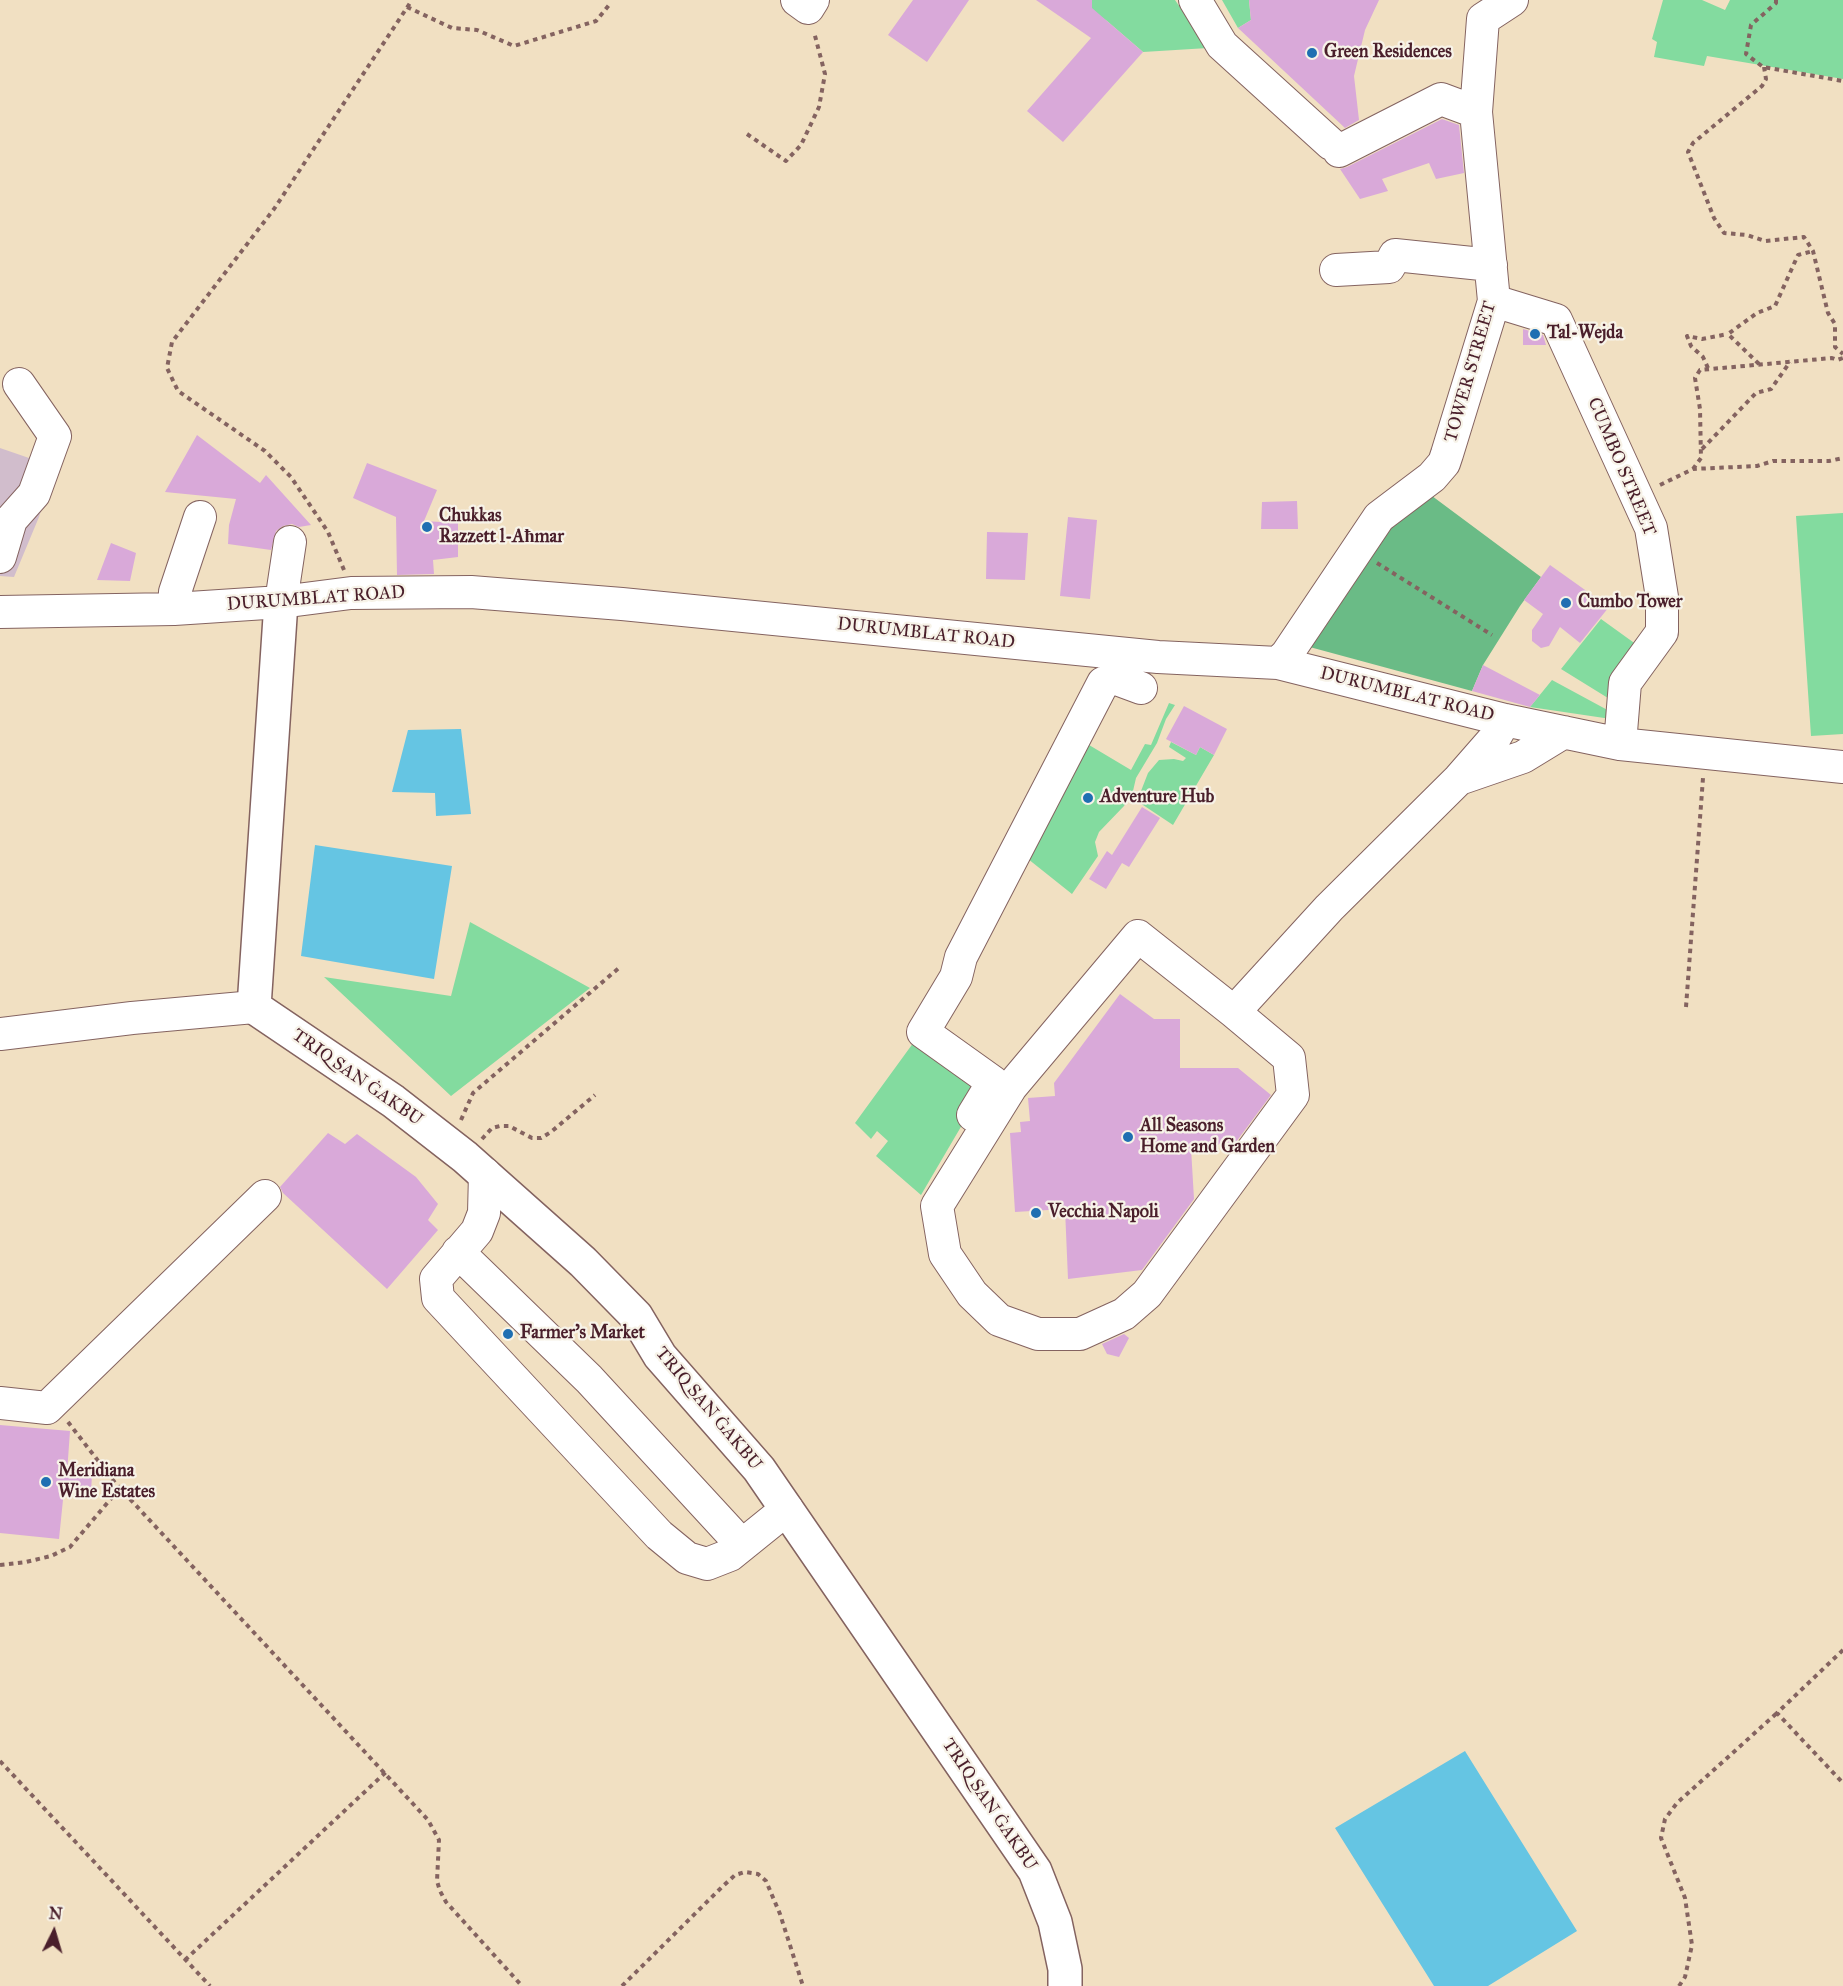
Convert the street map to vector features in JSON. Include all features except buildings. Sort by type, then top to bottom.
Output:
[{"type":"main road","points":[[254,1007],[280,602]]},
{"type":"main road","name":"TRIQ SAN ĠAKBU","points":[[254,1007],[393,1101],[466,1159],[584,1262],[636,1316],[660,1356],[759,1469],[1035,1871],[1055,1922],[1065,1970],[1065,1986]]},
{"type":"street","points":[[1195,0],[1222,45],[1327,132],[1441,99],[1476,112]]},
{"type":"street","name":"TOWER STREET","points":[[1278,663],[1287,654],[1379,517],[1432,477],[1444,463],[1494,301],[1476,112],[1476,10],[1512,0]]},
{"type":"street","points":[[1336,270],[1389,267],[1395,255],[1491,265]]},
{"type":"street","name":"CUMBO STREET","points":[[1494,301],[1556,320],[1652,528],[1662,597],[1662,632],[1625,683],[1620,744]]},
{"type":"street","points":[[0,557],[11,520],[34,494],[55,436],[19,384]]},
{"type":"street","points":[[174,609],[175,591],[200,517]]},
{"type":"street","points":[[280,602],[290,542]]},
{"type":"street","name":"DURUMBLAT ROAD","points":[[0,612],[174,609],[280,602],[351,593],[471,592],[634,605],[1158,657],[1278,663],[1505,720],[1620,744],[1843,767]]},
{"type":"street","points":[[921,1201],[993,1082],[923,1032],[956,976],[961,957],[1103,683],[1114,678],[1141,688]]},
{"type":"street","points":[[1234,1011],[1329,908],[1459,780],[1494,739],[1505,720]]},
{"type":"street","points":[[1459,780],[1523,757],[1564,732]]},
{"type":"street","points":[[1138,936],[1234,1011],[1289,1058],[1293,1095],[1147,1294],[1124,1314],[1080,1334],[1038,1335],[999,1320],[972,1294],[945,1254],[937,1206],[1011,1087],[1138,936]]},
{"type":"street","points":[[0,1034],[132,1018],[254,1007]]},
{"type":"street","points":[[466,1159],[484,1213],[477,1232],[436,1279],[438,1298],[659,1535],[687,1558],[707,1564],[730,1555],[787,1509]]},
{"type":"street","points":[[0,1403],[47,1408],[265,1196]]},
{"type":"street","points":[[458,1252],[589,1379],[742,1545]]},
{"type":"path","points":[[351,593],[340,556],[328,532],[291,477],[265,451],[178,391],[167,368],[172,342],[274,209],[412,0]]},
{"type":"path","points":[[1776,0],[1776,3],[1751,25],[1746,54],[1764,67],[1843,81]]},
{"type":"path","points":[[747,134],[786,161],[801,145],[819,107],[825,74],[806,3]]},
{"type":"path","points":[[407,7],[452,28],[477,30],[514,46],[596,21],[609,5]]},
{"type":"path","points":[[1693,469],[1701,458],[1700,409],[1695,378],[1700,370],[1832,358],[1838,360],[1843,356],[1835,347],[1836,329],[1828,313],[1813,251],[1804,237],[1765,241],[1747,235],[1724,232],[1714,218],[1688,152],[1693,143],[1762,86],[1766,79],[1764,67]]},
{"type":"path","points":[[1708,368],[1703,357],[1691,346],[1687,336],[1702,339],[1728,334],[1757,313],[1775,306],[1798,255],[1813,251]]},
{"type":"path","points":[[1728,334],[1759,365]]},
{"type":"path","points":[[1701,450],[1756,393],[1770,388],[1790,362]]},
{"type":"path","points":[[1634,489],[1651,489],[1693,469],[1756,466],[1773,461],[1829,461],[1843,458]]},
{"type":"path","points":[[1356,550],[1492,635]]},
{"type":"path","points":[[1686,1007],[1704,753]]},
{"type":"path","points":[[466,1159],[473,1093],[620,967]]},
{"type":"path","points":[[466,1159],[492,1128],[509,1126],[532,1138],[541,1138],[595,1095]]},
{"type":"path","points":[[53,1402],[120,1488],[386,1772],[435,1830],[440,1847],[437,1881],[446,1902],[522,1986]]},
{"type":"path","points":[[0,1566],[51,1556],[70,1546],[120,1488]]},
{"type":"path","points":[[1679,1986],[1685,1977],[1692,1945],[1685,1898],[1661,1838],[1665,1819],[1677,1803],[1843,1650]]},
{"type":"path","points":[[1777,1713],[1843,1783]]},
{"type":"path","points":[[0,1761],[210,1986]]},
{"type":"path","points":[[185,1960],[386,1772]]},
{"type":"path","points":[[622,1986],[722,1887],[735,1875],[745,1872],[758,1874],[766,1881],[780,1914],[803,1986]]},
{"type":"shaded area","points":[[0,448],[55,467],[39,517],[14,577],[0,576]]},
{"type":"green space","points":[[1092,0],[1175,0],[1208,48],[1143,52],[1092,11]]},
{"type":"green space","points":[[1222,0],[1249,0],[1251,20],[1238,28]]},
{"type":"green space","points":[[1663,0],[1702,0],[1725,10],[1730,0],[1843,0],[1843,79],[1707,56],[1704,66],[1654,57],[1657,42],[1652,39]]},
{"type":"green space","points":[[1428,493],[1541,577],[1483,665],[1472,691],[1306,646],[1385,521]]},
{"type":"green space","points":[[1843,513],[1843,734],[1811,736],[1796,516]]},
{"type":"green space","points":[[1601,619],[1644,650],[1616,703],[1561,669]]},
{"type":"green space","points":[[1552,680],[1613,713],[1611,719],[1530,707]]},
{"type":"green space","name":"Adventure Hub","points":[[1169,703],[1175,705],[1166,719],[1157,743],[1136,778],[1133,791],[1124,806],[1099,832],[1095,842],[1098,856],[1072,894],[1018,851],[1079,739],[1131,770],[1145,744],[1151,745]]},
{"type":"green space","points":[[1171,742],[1196,755],[1200,747],[1214,755],[1173,825],[1140,803],[1141,791],[1148,773],[1159,760],[1183,761],[1186,758],[1169,747]]},
{"type":"green space","points":[[470,922],[590,988],[451,1096],[324,977],[451,996]]},
{"type":"green space","points":[[919,1035],[986,1084],[921,1195],[876,1156],[888,1141],[877,1131],[871,1139],[855,1123]]},
{"type":"water","points":[[461,729],[471,814],[436,816],[435,793],[392,792],[408,730]]},
{"type":"water","points":[[315,845],[452,866],[434,979],[301,956]]},
{"type":"water","points":[[1465,1751],[1577,1931],[1488,1986],[1434,1986],[1335,1828]]},
{"type":"place","name":"Green Residences","points":[[1312,53]]},
{"type":"place","name":"Tal-Wejda","points":[[1535,334]]},
{"type":"place","name":"Chukkas Razzett l-Aħmar","points":[[427,527]]},
{"type":"place","name":"Cumbo Tower","points":[[1566,603]]},
{"type":"place","name":"Adventure Hub","points":[[1088,798]]},
{"type":"place","name":"All Seasons Home and Garden","points":[[1128,1137]]},
{"type":"place","name":"Vecchia Napoli","points":[[1036,1213]]},
{"type":"place","name":"Farmer's Market","points":[[508,1334]]},
{"type":"place","name":"Meridiana Wine Estates","points":[[46,1482]]}]
